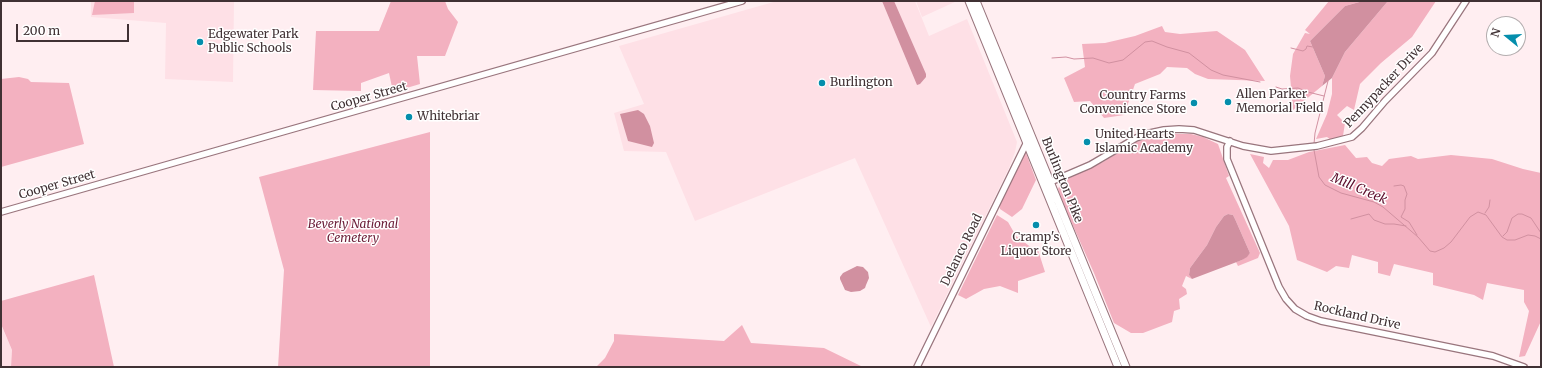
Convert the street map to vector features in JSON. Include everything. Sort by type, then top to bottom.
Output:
[{"type":"highway","name":"Burlington Pike","points":[[969,1],[1027,142],[1048,183],[1126,367]]},
{"type":"highway","name":"Burlington Pike","points":[[977,2],[1118,367]]},
{"type":"street","name":"Cooper Street","points":[[1,212],[742,1]]},
{"type":"street","name":"Pennypacker Drive","points":[[1048,183],[1090,166],[1129,142],[1157,132],[1194,130],[1250,148],[1271,151],[1309,148],[1352,137],[1432,52],[1466,1]]},
{"type":"street","name":"Rockland Drive","points":[[1230,141],[1227,147],[1227,160],[1279,287],[1286,299],[1295,309],[1317,320],[1493,356],[1524,367]]},
{"type":"street","name":"Delanco Road","points":[[917,367],[1027,142]]},
{"type":"shaded area","name":"Edgewater Park Public Schools","points":[[91,1],[234,1],[233,82],[165,79],[166,23],[91,17]]},
{"type":"shaded area","points":[[777,1],[915,1],[929,36],[967,19],[1017,142],[1009,168],[931,327],[855,158],[695,221],[666,152],[624,151],[614,113],[644,104],[619,46]]},
{"type":"shaded area","points":[[882,1],[894,1],[926,74],[926,77],[920,84],[917,85]]},
{"type":"shaded area","points":[[916,1],[957,1],[922,17]]},
{"type":"shaded area","points":[[1363,1],[1388,1],[1345,52],[1332,78],[1322,86],[1325,76],[1310,41],[1345,6]]},
{"type":"shaded area","points":[[638,110],[644,114],[650,126],[654,143],[652,147],[628,141],[620,114]]},
{"type":"shaded area","points":[[1228,214],[1233,215],[1250,253],[1242,260],[1192,279],[1189,275],[1190,268],[1207,245],[1216,227],[1224,216]]},
{"type":"shaded area","points":[[857,266],[863,267],[868,272],[869,278],[865,288],[860,291],[851,292],[845,290],[840,277],[843,273]]},
{"type":"shaded area","points":[[1,325],[12,350],[11,367],[1,367]]},
{"type":"green space","points":[[95,1],[134,1],[134,13],[92,15]]},
{"type":"green space","points":[[391,1],[445,1],[448,9],[458,22],[445,56],[417,56],[420,84],[393,92],[389,73],[361,83],[361,91],[313,90],[316,31],[379,31]]},
{"type":"green space","points":[[1329,1],[1363,1],[1345,6],[1310,41],[1325,76],[1322,86],[1293,110],[1290,76],[1293,54],[1305,33],[1310,34],[1305,30]]},
{"type":"green space","points":[[1388,1],[1436,1],[1412,37],[1381,63],[1360,84],[1354,110],[1347,106],[1337,115],[1345,123],[1343,136],[1331,140],[1327,137],[1316,139],[1327,114],[1332,94],[1332,78],[1345,52]]},
{"type":"green space","points":[[1162,26],[1165,32],[1180,34],[1217,31],[1245,50],[1265,81],[1208,79],[1195,74],[1187,68],[1167,67],[1160,74],[1135,84],[1124,115],[1104,118],[1090,101],[1074,102],[1064,78],[1085,67],[1082,44],[1105,43],[1135,36]]},
{"type":"green space","points":[[19,77],[28,79],[31,82],[69,83],[84,144],[1,167],[1,79]]},
{"type":"green space","name":"Beverly National Cemetery","points":[[430,132],[430,367],[278,367],[284,270],[259,177]]},
{"type":"green space","points":[[1191,134],[1203,137],[1218,144],[1229,176],[1226,178],[1260,253],[1258,258],[1238,266],[1236,262],[1242,260],[1250,253],[1233,215],[1228,214],[1224,216],[1216,227],[1207,245],[1190,268],[1189,275],[1192,279],[1186,276],[1182,286],[1186,289],[1187,294],[1179,299],[1180,309],[1174,311],[1172,322],[1143,333],[1131,333],[1114,323],[1058,189],[1061,182],[1103,162],[1134,143],[1155,135]]},
{"type":"green space","points":[[1345,145],[1356,158],[1367,157],[1372,163],[1382,166],[1389,159],[1411,156],[1418,159],[1451,155],[1492,159],[1541,173],[1541,321],[1525,356],[1519,357],[1529,311],[1524,302],[1524,290],[1487,283],[1483,300],[1474,295],[1433,285],[1433,273],[1394,264],[1390,276],[1378,273],[1378,262],[1352,255],[1349,268],[1336,266],[1327,272],[1297,260],[1289,226],[1250,154],[1264,157],[1263,163],[1269,168],[1273,160],[1288,160],[1309,152]]},
{"type":"green space","points":[[1024,153],[1026,153],[1036,180],[1022,209],[1012,217],[1000,209],[999,204]]},
{"type":"green space","points":[[997,215],[1008,222],[1016,236],[1032,248],[1038,250],[1045,272],[1018,281],[1018,293],[1000,286],[984,289],[966,299],[958,295]]},
{"type":"green space","points":[[94,275],[114,367],[11,367],[12,350],[1,324],[1,301]]},
{"type":"green space","points":[[742,325],[751,343],[824,348],[863,367],[596,367],[605,358],[614,341],[614,334],[724,341]]},
{"type":"waterway","points":[[1052,58],[1093,58],[1109,63],[1123,60],[1145,42],[1152,41],[1189,53],[1211,70],[1223,75],[1260,82]]},
{"type":"waterway","points":[[1291,48],[1303,51],[1307,46],[1313,47]]},
{"type":"waterway","name":"Mill Creek","points":[[1314,144],[1315,133],[1328,81]]},
{"type":"waterway","points":[[1276,87],[1282,89],[1298,88],[1324,96]]},
{"type":"waterway","name":"Mill Creek","points":[[1314,150],[1319,177],[1325,185],[1341,193],[1374,202],[1383,207],[1418,237],[1430,251],[1435,252],[1444,248],[1451,242],[1470,217],[1478,212],[1486,215],[1502,237],[1507,240],[1515,240],[1528,235],[1541,239]]},
{"type":"waterway","points":[[1394,186],[1404,186],[1407,194],[1405,209],[1401,217],[1409,222],[1417,235]]},
{"type":"waterway","points":[[1485,213],[1489,207],[1490,200]]},
{"type":"waterway","points":[[1351,219],[1369,214],[1374,220],[1385,224],[1406,226]]},
{"type":"waterway","points":[[1503,236],[1507,232],[1512,218],[1518,214],[1531,218],[1541,233]]},
{"type":"place","name":"Edgewater Park Public Schools","points":[[200,42]]},
{"type":"place","name":"Burlington","points":[[822,83]]},
{"type":"place","name":"Allen Parker Memorial Field","points":[[1228,102]]},
{"type":"place","name":"Country Farms Convenience Store","points":[[1194,103]]},
{"type":"place","name":"Whitebriar","points":[[409,117]]},
{"type":"place","name":"United Hearts Islamic Academy","points":[[1087,142]]},
{"type":"place","name":"Cramp's Liquor Store","points":[[1036,225]]}]
